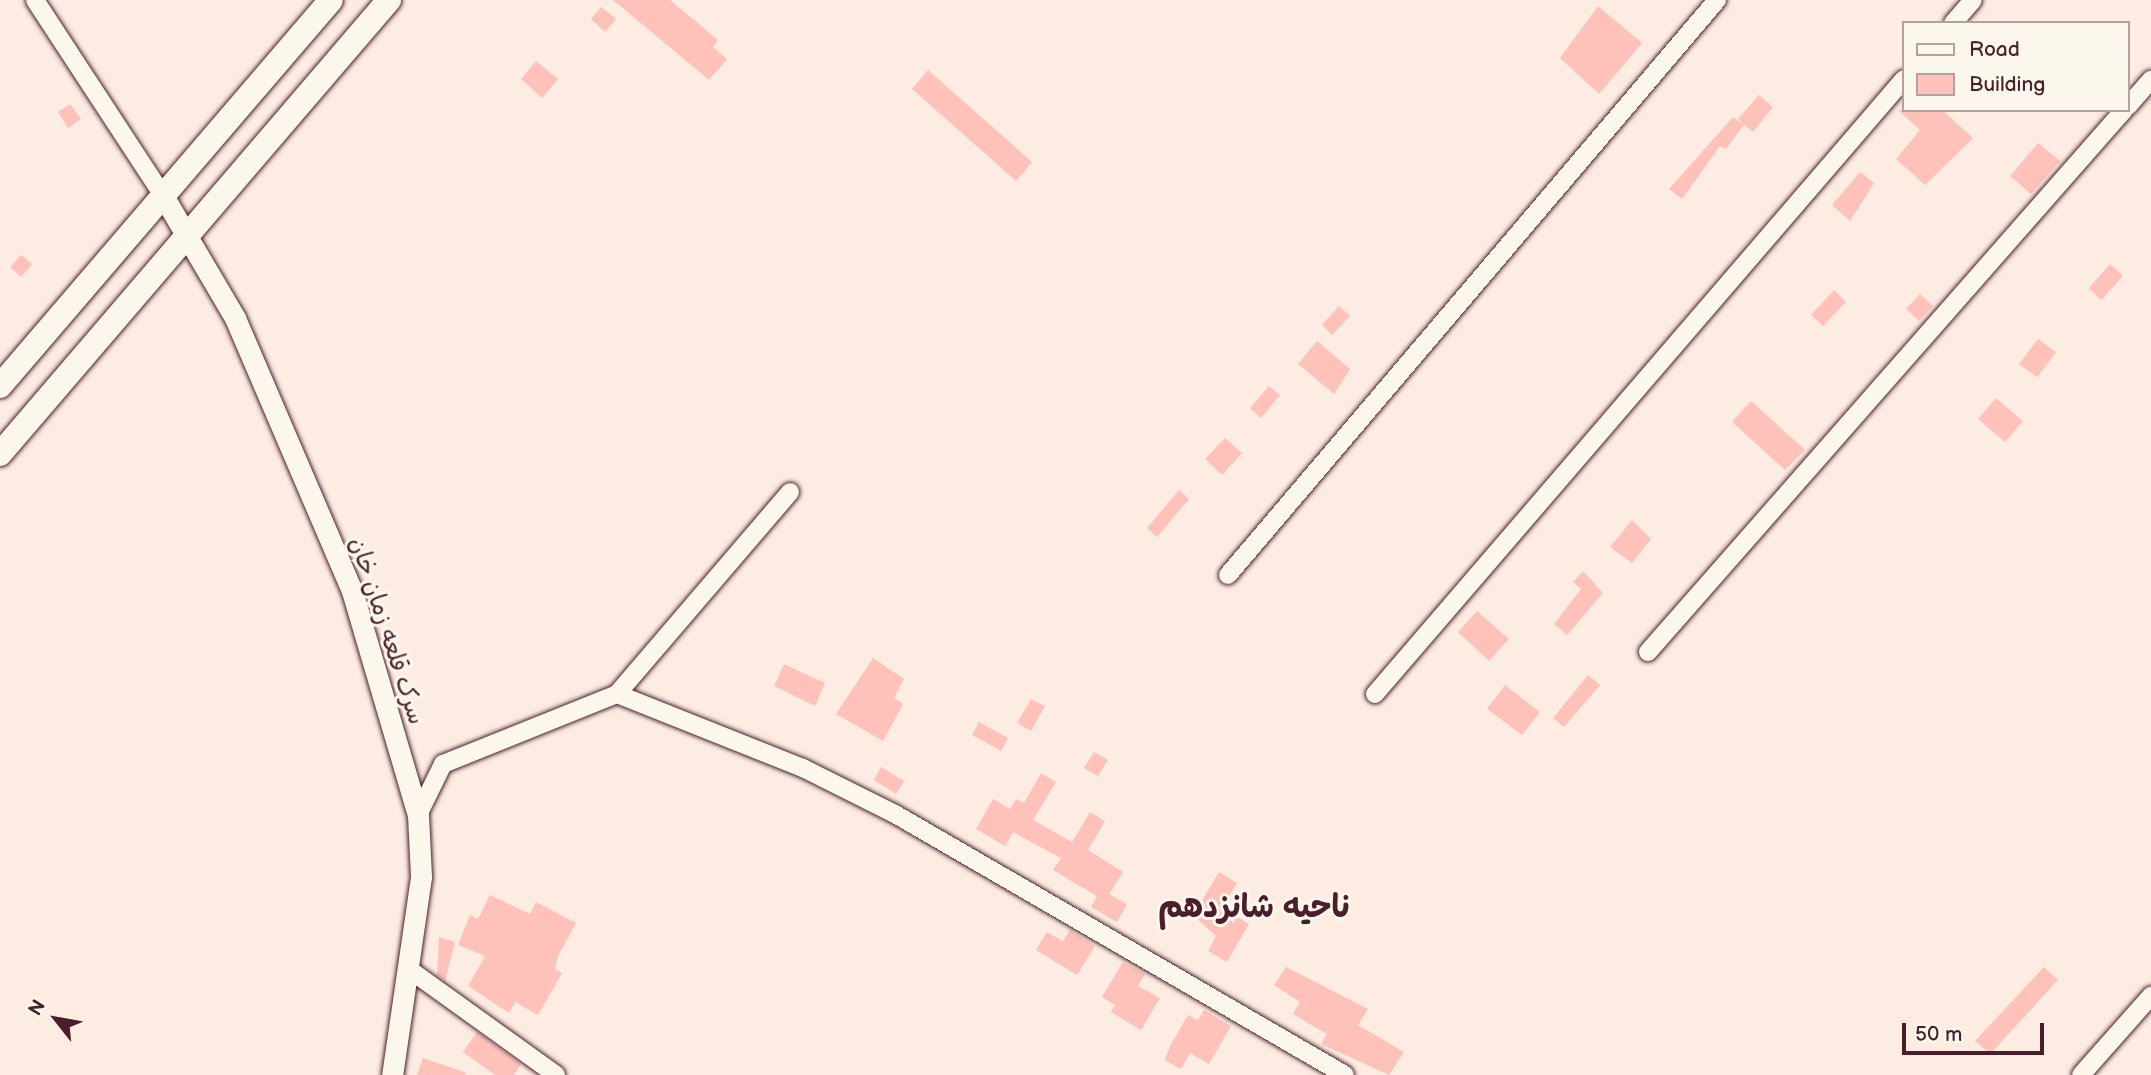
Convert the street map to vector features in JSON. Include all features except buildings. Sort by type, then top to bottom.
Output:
[{"type":"main road","points":[[0,386],[331,0]]},
{"type":"main road","points":[[0,454],[389,0]]},
{"type":"street","points":[[35,0],[162,194]]},
{"type":"street","points":[[1228,575],[1717,0]]},
{"type":"street","points":[[1955,21],[1973,0]]},
{"type":"street","points":[[2130,104],[2151,80]]},
{"type":"street","points":[[1375,694],[1902,81]]},
{"type":"street","points":[[1648,652],[2122,112]]},
{"type":"street","name":"سرک قلعه زمان خان","points":[[162,194],[235,318],[352,591],[418,815],[421,877],[410,970],[392,1075]]},
{"type":"street","points":[[418,815],[443,764],[617,694],[790,492]]},
{"type":"street","points":[[617,694],[803,768],[895,814],[1345,1075]]},
{"type":"street","points":[[410,970],[556,1075]]},
{"type":"street","points":[[2081,1075],[2151,996]]},
{"type":"district","name":"ناحیه شانزدهم","points":[[1254,908]]}]
